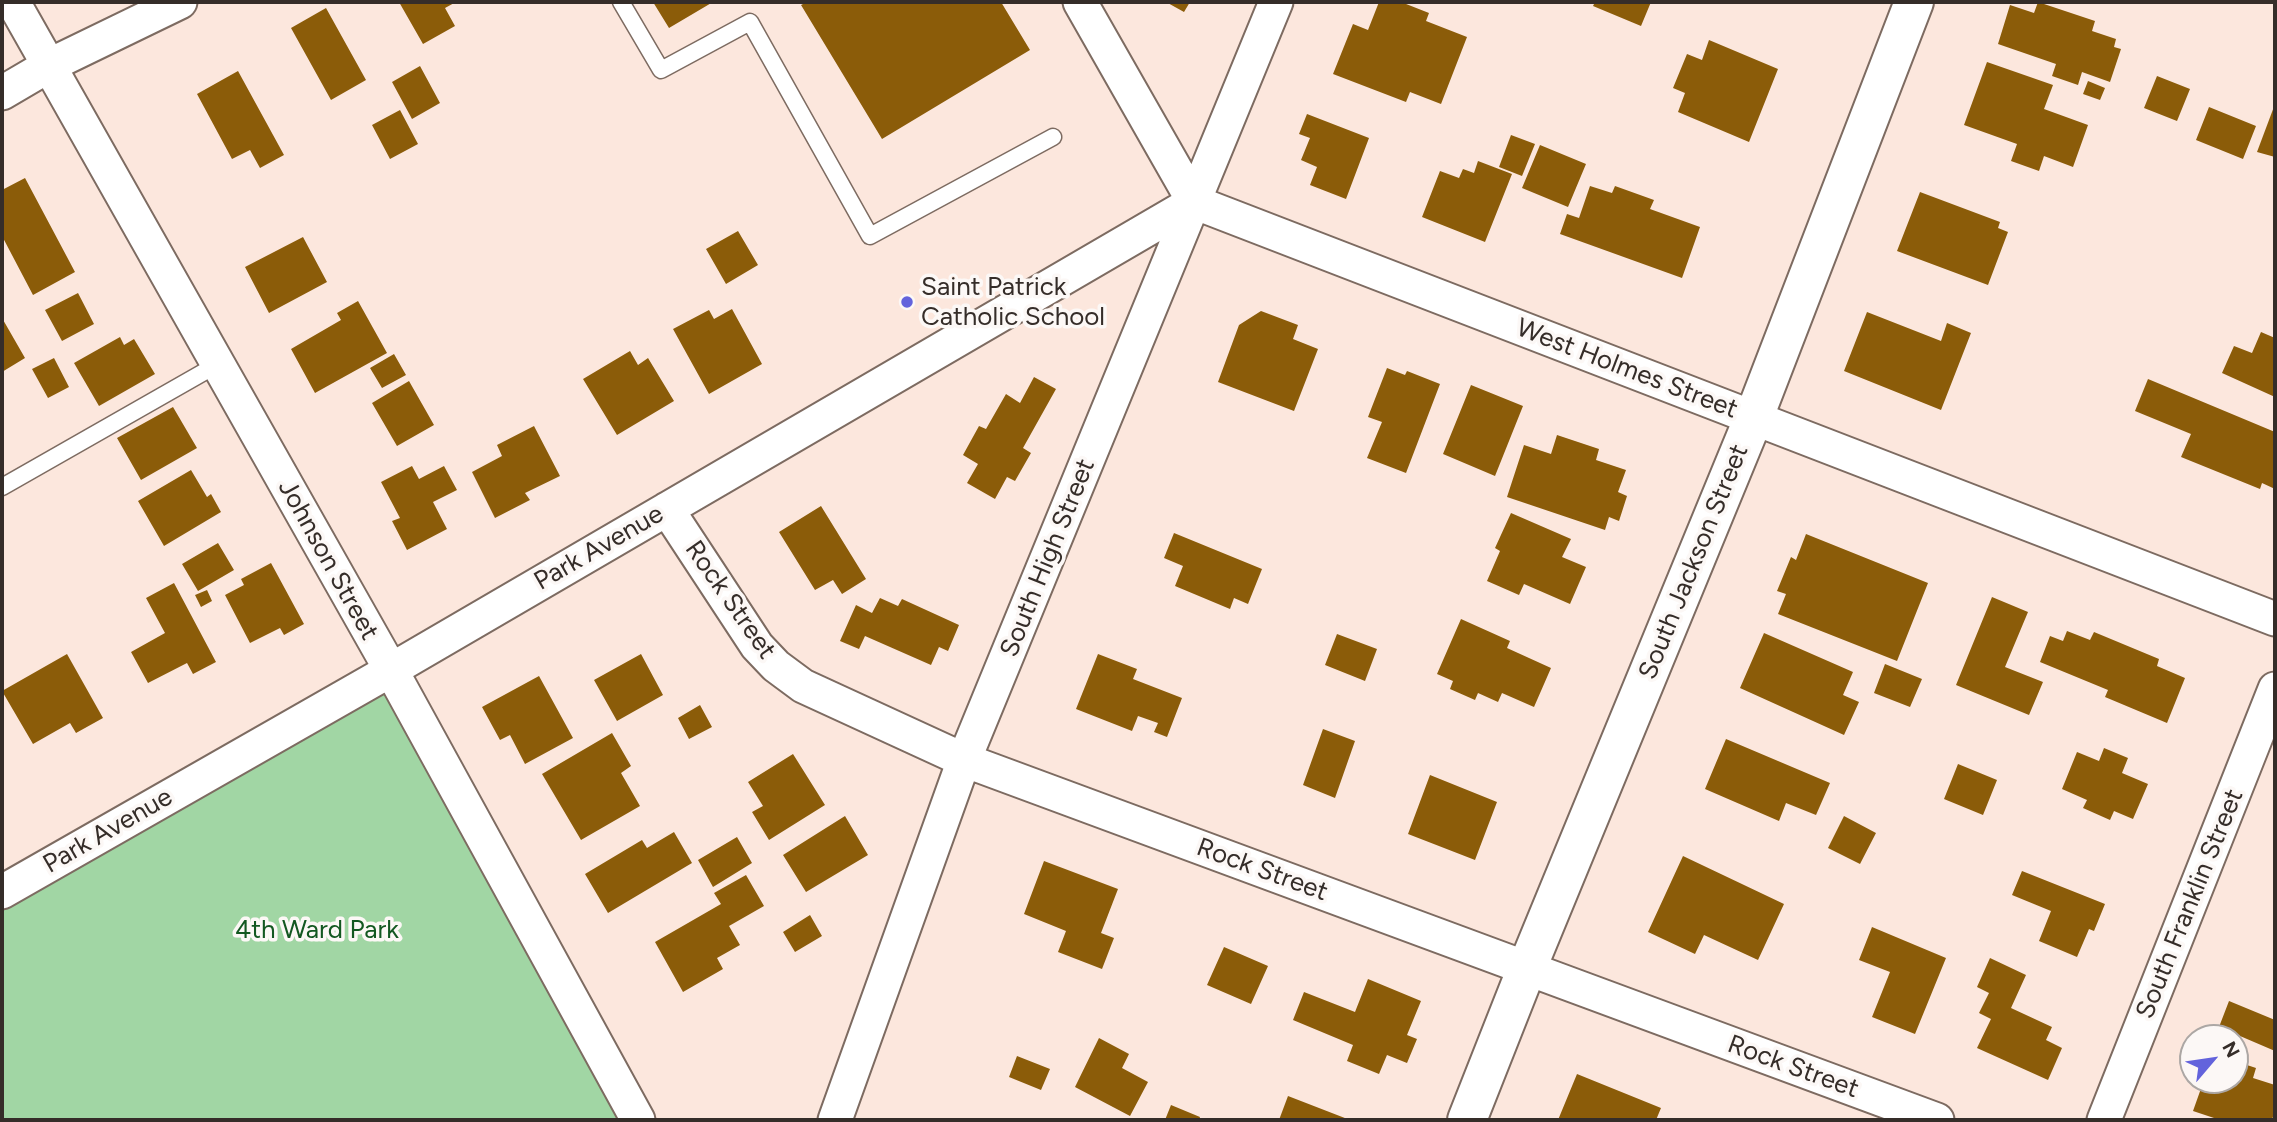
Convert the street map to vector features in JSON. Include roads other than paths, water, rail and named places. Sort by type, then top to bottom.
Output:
[{"type":"street","name":"Johnson Street","points":[[13,2],[391,670],[638,1120]]},
{"type":"street","points":[[2,93],[48,66],[180,2]]},
{"type":"street","points":[[1080,2],[1194,201]]},
{"type":"street","name":"South High Street","points":[[835,1120],[964,760],[1276,2]]},
{"type":"street","name":"South Jackson Street","points":[[1467,1120],[1754,417],[1914,2]]},
{"type":"street","name":"West Holmes Street","points":[[1194,201],[2275,619]]},
{"type":"street","name":"Park Avenue","points":[[2,892],[391,670],[1194,201]]},
{"type":"street","name":"Rock Street","points":[[667,509],[757,646],[776,666],[803,686],[964,760],[1937,1120]]},
{"type":"street","name":"South Franklin Street","points":[[2104,1120],[2275,689]]},
{"type":"lane","points":[[621,2],[662,70],[750,22],[870,236],[1053,137]]},
{"type":"lane","points":[[2,487],[218,364]]},
{"type":"place","name":"Saint Patrick Catholic School","points":[[907,302]]},
{"type":"park label","name":"4th Ward Park","points":[[317,930]]}]
